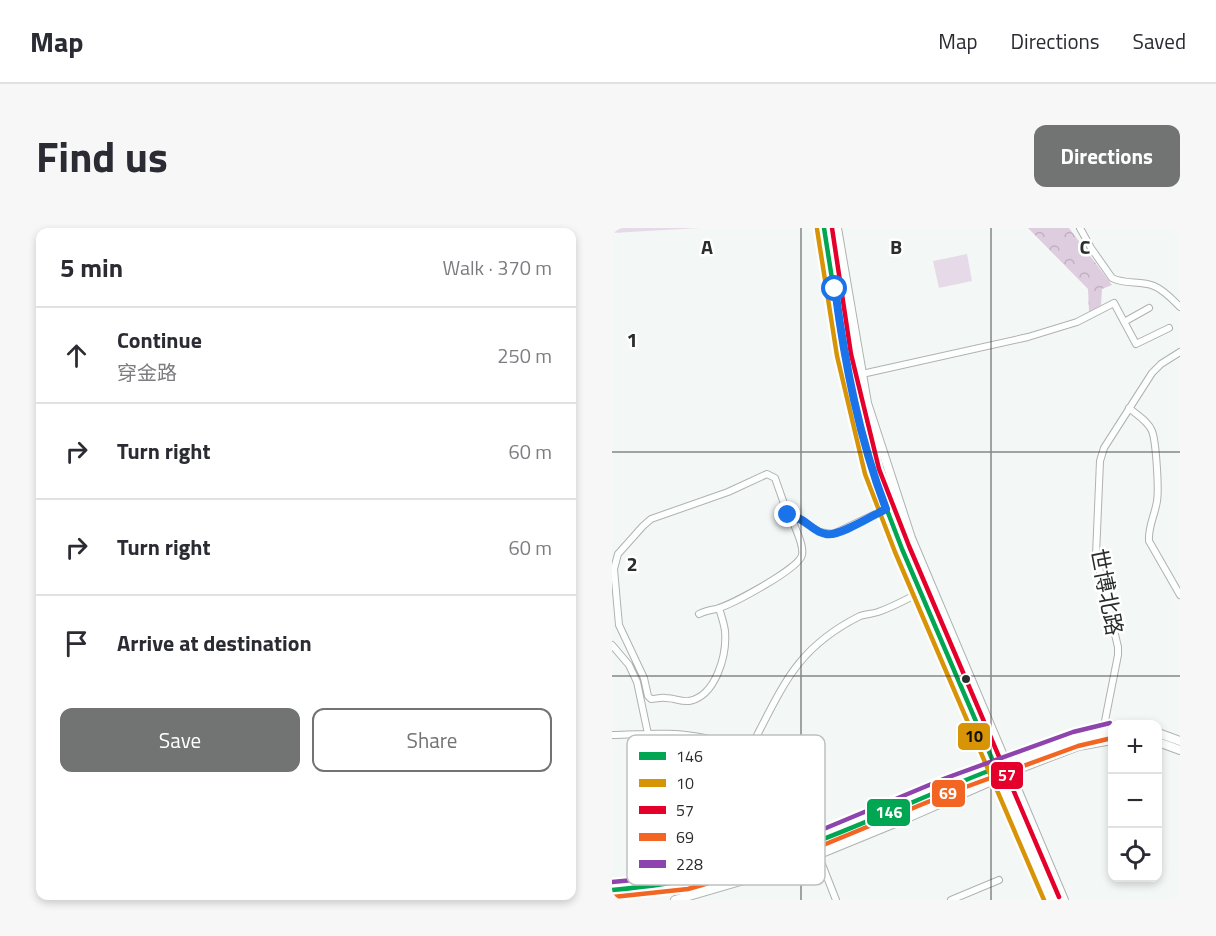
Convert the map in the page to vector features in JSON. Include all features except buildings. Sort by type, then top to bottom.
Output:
[{"type":"main road","points":[[824,228],[844,356],[872,471],[1052,900]]},
{"type":"main road","points":[[837,228],[867,403],[911,538],[1064,900]]},
{"type":"main road","points":[[825,836],[949,785],[1108,730]]},
{"type":"main road","points":[[1162,734],[1180,741]]},
{"type":"main road","points":[[825,851],[1078,746],[1108,741]]},
{"type":"main road","points":[[1162,743],[1180,750]]},
{"type":"main road","points":[[612,890],[659,885]]},
{"type":"main road","points":[[675,900],[727,885]]},
{"type":"street","points":[[1080,228],[1086,241],[1112,278],[1118,281],[1153,285],[1180,307]]},
{"type":"street","points":[[862,374],[1028,337],[1077,322],[1114,303],[1136,344],[1169,328]]},
{"type":"street","points":[[1124,322],[1149,308]]},
{"type":"street","name":"世博北路","points":[[1109,720],[1118,646],[1096,555],[1100,461],[1104,448],[1120,421],[1152,374],[1161,364],[1180,352]]},
{"type":"street","points":[[1129,408],[1146,422],[1152,431],[1157,474],[1157,500],[1148,531],[1149,541],[1180,595]]},
{"type":"street","points":[[699,614],[719,608],[780,577],[799,561],[802,548],[794,520],[788,515],[775,478],[767,474],[728,492],[651,519],[618,554],[614,569],[619,625],[644,678],[648,696],[651,699],[666,698],[688,701],[703,695],[712,683],[718,673],[725,642],[725,629],[719,608]]},
{"type":"street","points":[[794,520],[802,519],[819,532],[833,534],[886,509]]},
{"type":"street","points":[[757,735],[787,680],[799,661],[812,648],[826,636],[857,618],[879,612],[921,592]]},
{"type":"street","points":[[612,645],[638,682],[648,734]]},
{"type":"street","points":[[612,735],[668,733],[690,735]]},
{"type":"street","points":[[825,872],[836,900]]},
{"type":"street","points":[[951,900],[999,880]]},
{"type":"green space","points":[[612,228],[700,228],[612,233]]},
{"type":"green space","points":[[1028,228],[1069,228],[1112,285],[1102,289],[1101,305],[1089,312],[1088,289]]},
{"type":"green space","points":[[967,254],[972,281],[939,288],[933,261]]},
{"type":"transit line","name":"146","points":[[824,228],[844,355],[872,471],[902,549],[996,768],[825,839]]},
{"type":"transit line","name":"57","points":[[832,228],[851,354],[879,469],[909,546],[1059,897]]},
{"type":"transit line","name":"10","points":[[817,229],[837,356],[865,474],[895,552],[1044,900]]},
{"type":"transit line","name":"228","points":[[825,828],[946,778],[1073,732],[1108,723]]},
{"type":"transit line","name":"69","points":[[825,844],[952,792],[1078,746],[1108,739]]},
{"type":"transit line","name":"228","points":[[612,882],[627,881]]},
{"type":"transit line","name":"146","points":[[612,890],[655,885]]},
{"type":"transit line","name":"69","points":[[613,897],[688,889],[702,885]]},
{"type":"route","points":[[788,515],[794,520],[802,519],[819,532],[833,534],[886,509],[872,471],[855,406],[844,356],[835,289]]}]
